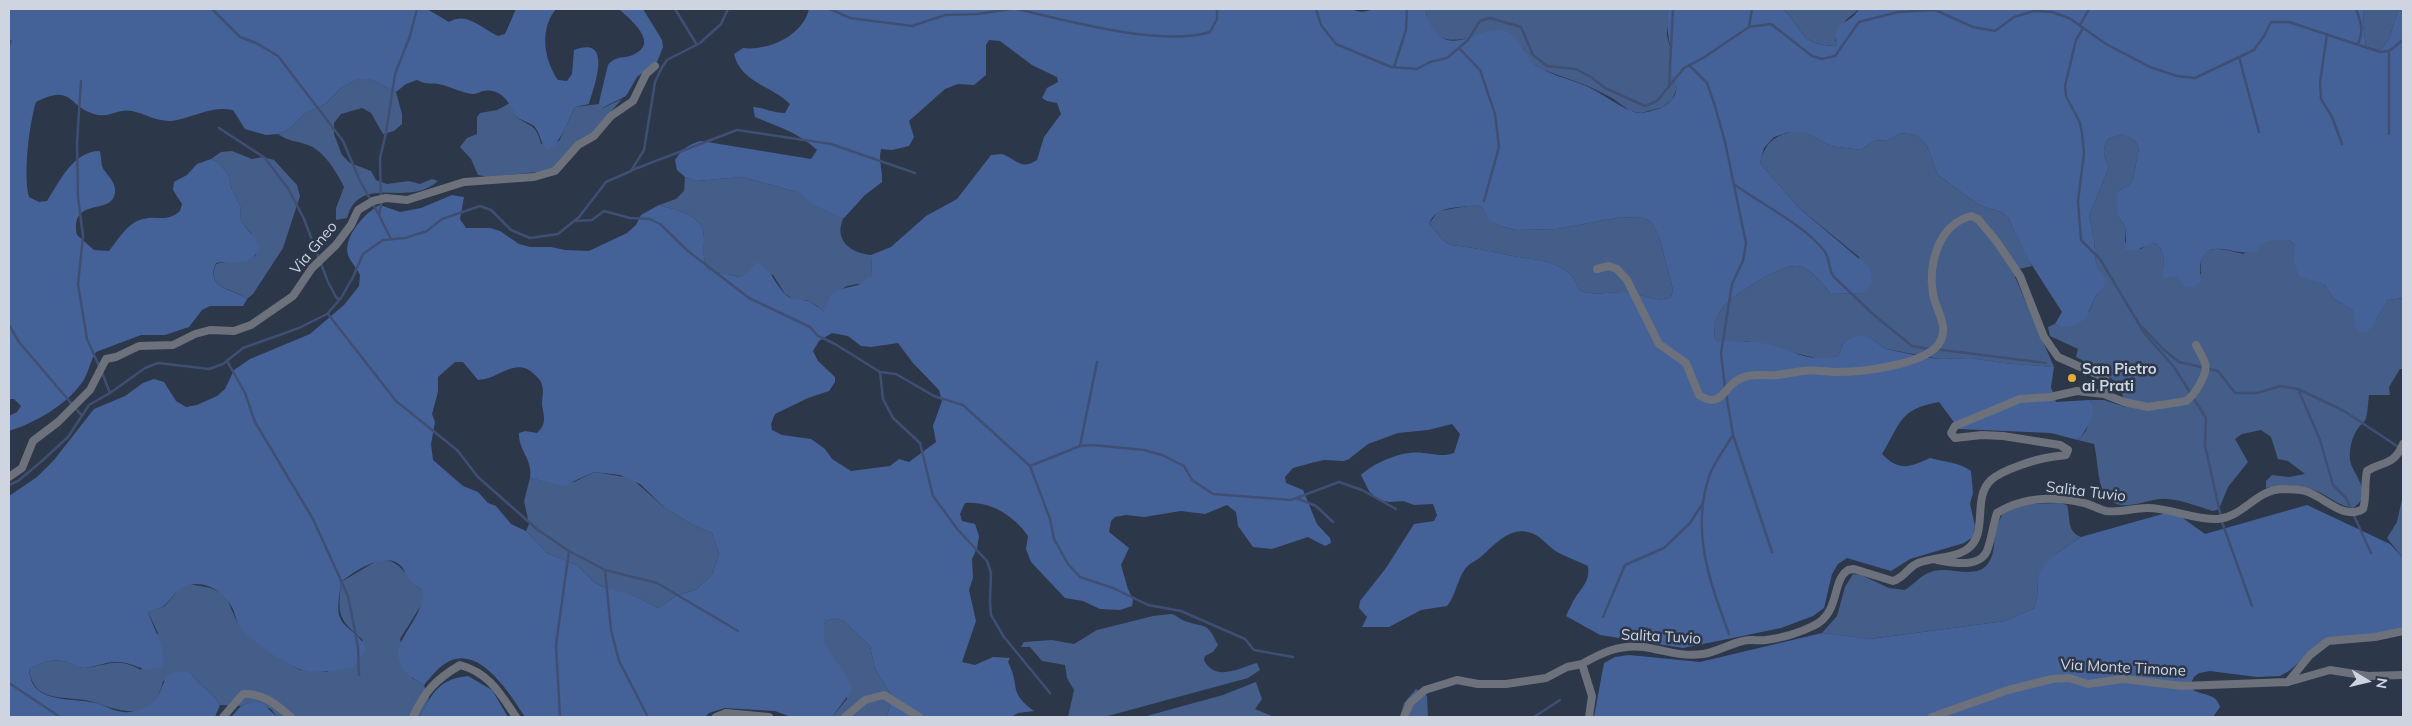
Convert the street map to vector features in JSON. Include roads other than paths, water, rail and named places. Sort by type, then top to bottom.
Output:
[{"type":"street","name":"Via Gneo","points":[[9,477],[22,468],[33,441],[58,422],[90,390],[106,359],[116,357],[139,346],[173,345],[195,334],[210,330],[234,331],[251,325],[293,296],[312,268],[336,245],[351,225],[358,210],[373,201],[386,198],[407,200],[464,182],[534,177],[555,171],[578,145],[594,136],[611,116],[633,101],[642,79],[655,66]]},
{"type":"street","points":[[1597,269],[1609,266],[1620,272],[1630,286],[1659,344],[1686,363],[1700,395],[1708,399],[1716,399],[1724,395],[1736,381],[1750,376],[1776,375],[1810,370],[1838,372],[1890,366],[1916,359],[1933,349],[1940,342],[1943,327],[1942,317],[1934,300],[1933,290],[1937,246],[1944,235],[1958,223],[1971,216],[1978,219],[1997,242],[2020,276],[2030,305],[2051,348],[2061,359],[2106,378],[2109,386],[2104,394]]},
{"type":"street","points":[[1932,559],[1962,553],[1975,541],[1978,533],[1980,504],[1990,480],[2011,469],[2051,456],[2064,455],[2068,452],[2068,448],[2064,446],[2003,436],[1982,435],[1955,438],[1951,434],[1955,426],[2020,399],[2050,397],[2077,391],[2104,394],[2124,402],[2148,407],[2186,401],[2191,398],[2206,371],[2206,363],[2196,345]]},
{"type":"street","name":"Salita Tuvio","points":[[1582,664],[1611,649],[1643,647],[1674,654],[1703,654],[1744,640],[1765,640],[1808,628],[1823,620],[1832,608],[1842,577],[1848,570],[1854,569],[1894,581],[1915,564],[1932,559],[1950,563],[1971,563],[1981,559],[1988,549],[1996,513],[2009,505],[2029,500],[2055,499],[2086,503],[2104,511],[2122,512],[2147,508],[2218,519],[2234,516],[2262,494],[2281,489],[2304,490],[2320,497],[2342,511],[2356,513],[2363,509],[2366,498],[2365,478],[2367,471],[2392,460],[2400,453],[2403,444]]},
{"type":"street","points":[[2288,682],[2310,655],[2328,641],[2375,637],[2403,631]]},
{"type":"street","points":[[1404,717],[1410,703],[1425,690],[1457,680],[1478,684],[1506,684],[1546,678],[1567,667],[1582,664],[1592,696],[1589,717]]},
{"type":"street","points":[[413,717],[424,694],[443,675],[460,665],[477,669],[500,691],[516,717]]},
{"type":"street","name":"Via Monte Timone","points":[[1932,717],[2008,690],[2052,679],[2069,678],[2088,684],[2123,680],[2182,686],[2288,682],[2330,670],[2368,676],[2403,675]]},
{"type":"street","points":[[222,717],[243,694],[255,694],[271,701],[291,717]]},
{"type":"street","points":[[845,717],[865,700],[884,695],[919,717]]},
{"type":"street","points":[[716,717],[726,713],[769,717]]},
{"type":"waterway","points":[[212,9],[240,37],[256,43],[278,56],[343,141],[360,181],[379,215]]},
{"type":"waterway","points":[[391,239],[379,215],[381,206],[380,158],[386,133],[395,74],[410,36],[417,9]]},
{"type":"waterway","points":[[675,9],[697,45]]},
{"type":"waterway","points":[[9,485],[18,481],[68,437],[89,405],[110,393],[145,368],[158,363],[209,369],[223,364],[243,348],[299,328],[327,314],[341,298],[363,254],[383,240],[405,238],[427,231],[442,219],[480,206],[491,210],[511,230],[530,238],[558,234],[579,217],[606,182],[631,171],[644,150],[655,82],[661,69],[667,60],[700,43],[721,24],[728,9]]},
{"type":"waterway","points":[[830,9],[850,18],[912,26],[945,15],[978,14],[1011,9]]},
{"type":"waterway","points":[[1017,9],[1115,31],[1167,36],[1190,36],[1210,32],[1217,19],[1217,9]]},
{"type":"waterway","points":[[1316,9],[1321,25],[1336,44],[1391,67],[1417,69],[1430,62],[1447,58],[1468,40],[1480,21],[1490,18],[1521,27],[1533,55],[1547,66],[1576,69],[1591,77],[1605,88],[1645,106],[1657,101],[1684,68],[1703,58],[1749,27],[1771,24],[1812,56],[1822,59],[1835,56],[1859,22],[1898,12],[1935,10],[1973,27],[1995,31],[2014,17],[2034,11],[2052,12],[2069,18],[2106,44],[2150,67],[2177,76],[2195,78],[2254,50],[2271,22],[2289,22],[2380,52],[2389,51],[2403,40]]},
{"type":"waterway","points":[[1394,67],[1406,30],[1407,9]]},
{"type":"waterway","points":[[1669,87],[1673,9]]},
{"type":"waterway","points":[[1749,27],[1752,9]]},
{"type":"waterway","points":[[2080,25],[2089,9]]},
{"type":"waterway","points":[[2356,9],[2361,27],[2358,44]]},
{"type":"waterway","points":[[2083,28],[2076,40],[2065,86],[2066,96],[2080,123],[2084,153],[2078,201],[2081,240],[2100,259],[2145,334],[2174,367],[2206,418],[2205,445],[2222,522],[2252,606]]},
{"type":"waterway","points":[[2327,34],[2320,83],[2321,99],[2332,117],[2342,144]]},
{"type":"waterway","points":[[9,46],[11,41]]},
{"type":"waterway","points":[[1459,48],[1480,70],[1495,114],[1499,147],[1484,201]]},
{"type":"waterway","points":[[2389,51],[2389,134]]},
{"type":"waterway","points":[[2239,57],[2259,132]]},
{"type":"waterway","points":[[1689,65],[1707,83],[1715,106],[1725,142],[1746,243],[1743,261],[1732,284],[1721,353],[1725,388]]},
{"type":"waterway","points":[[81,81],[77,143],[78,197],[83,236],[78,284],[87,339],[100,368]]},
{"type":"waterway","points":[[219,128],[265,158],[289,190],[304,219],[328,282],[339,300]]},
{"type":"waterway","points":[[632,170],[737,130],[831,144],[915,173]]},
{"type":"waterway","points":[[1735,185],[1796,225],[1818,243],[1827,255],[1834,277],[1874,315],[1912,346],[1930,349]]},
{"type":"waterway","points":[[575,221],[592,220],[604,211],[630,218],[650,219],[660,224],[688,251],[749,298],[810,327],[818,336],[835,344],[880,372],[896,374],[934,396],[963,405],[1030,466],[1050,519],[1054,539],[1068,564],[1080,577],[1113,588],[1148,605],[1181,611],[1245,639],[1254,650],[1293,657]]},
{"type":"waterway","points":[[328,314],[396,401],[457,450],[478,477],[538,530],[569,551],[605,570],[657,583],[738,631]]},
{"type":"waterway","points":[[9,325],[19,342],[82,416]]},
{"type":"waterway","points":[[2142,327],[2163,349],[2179,362],[2218,371],[2235,393],[2257,393],[2281,386],[2298,389],[2344,411],[2397,446]]},
{"type":"waterway","points":[[1935,349],[2046,363]]},
{"type":"waterway","points":[[227,361],[245,393],[255,422],[313,519],[348,596],[358,647],[359,675]]},
{"type":"waterway","points":[[1080,446],[1097,362]]},
{"type":"waterway","points":[[880,372],[883,399],[893,418],[920,443],[933,496],[958,530],[987,561],[991,573],[991,615],[1004,637],[1050,693]]},
{"type":"waterway","points":[[102,373],[110,393]]},
{"type":"waterway","points":[[2298,389],[2320,440],[2333,485],[2346,498],[2371,553]]},
{"type":"waterway","points":[[1726,393],[1733,435],[1772,552]]},
{"type":"waterway","points":[[1729,634],[1709,575],[1702,535],[1702,515],[1704,495],[1710,474],[1733,435]]},
{"type":"waterway","points":[[1030,466],[1080,446],[1093,445],[1144,450],[1162,455],[1184,466],[1192,480],[1213,494],[1291,500],[1339,482],[1362,490],[1396,509]]},
{"type":"waterway","points":[[1296,498],[1316,506],[1333,522]]},
{"type":"waterway","points":[[1603,617],[1625,565],[1664,548],[1690,523],[1703,503]]},
{"type":"waterway","points":[[560,717],[556,645],[569,551]]},
{"type":"waterway","points":[[605,570],[611,630],[619,661],[648,717]]},
{"type":"waterway","points":[[9,683],[60,717]]},
{"type":"waterway","points":[[1534,717],[1560,700]]},
{"type":"place","name":"San Pietro ai Prati","points":[[2072,378]]}]
